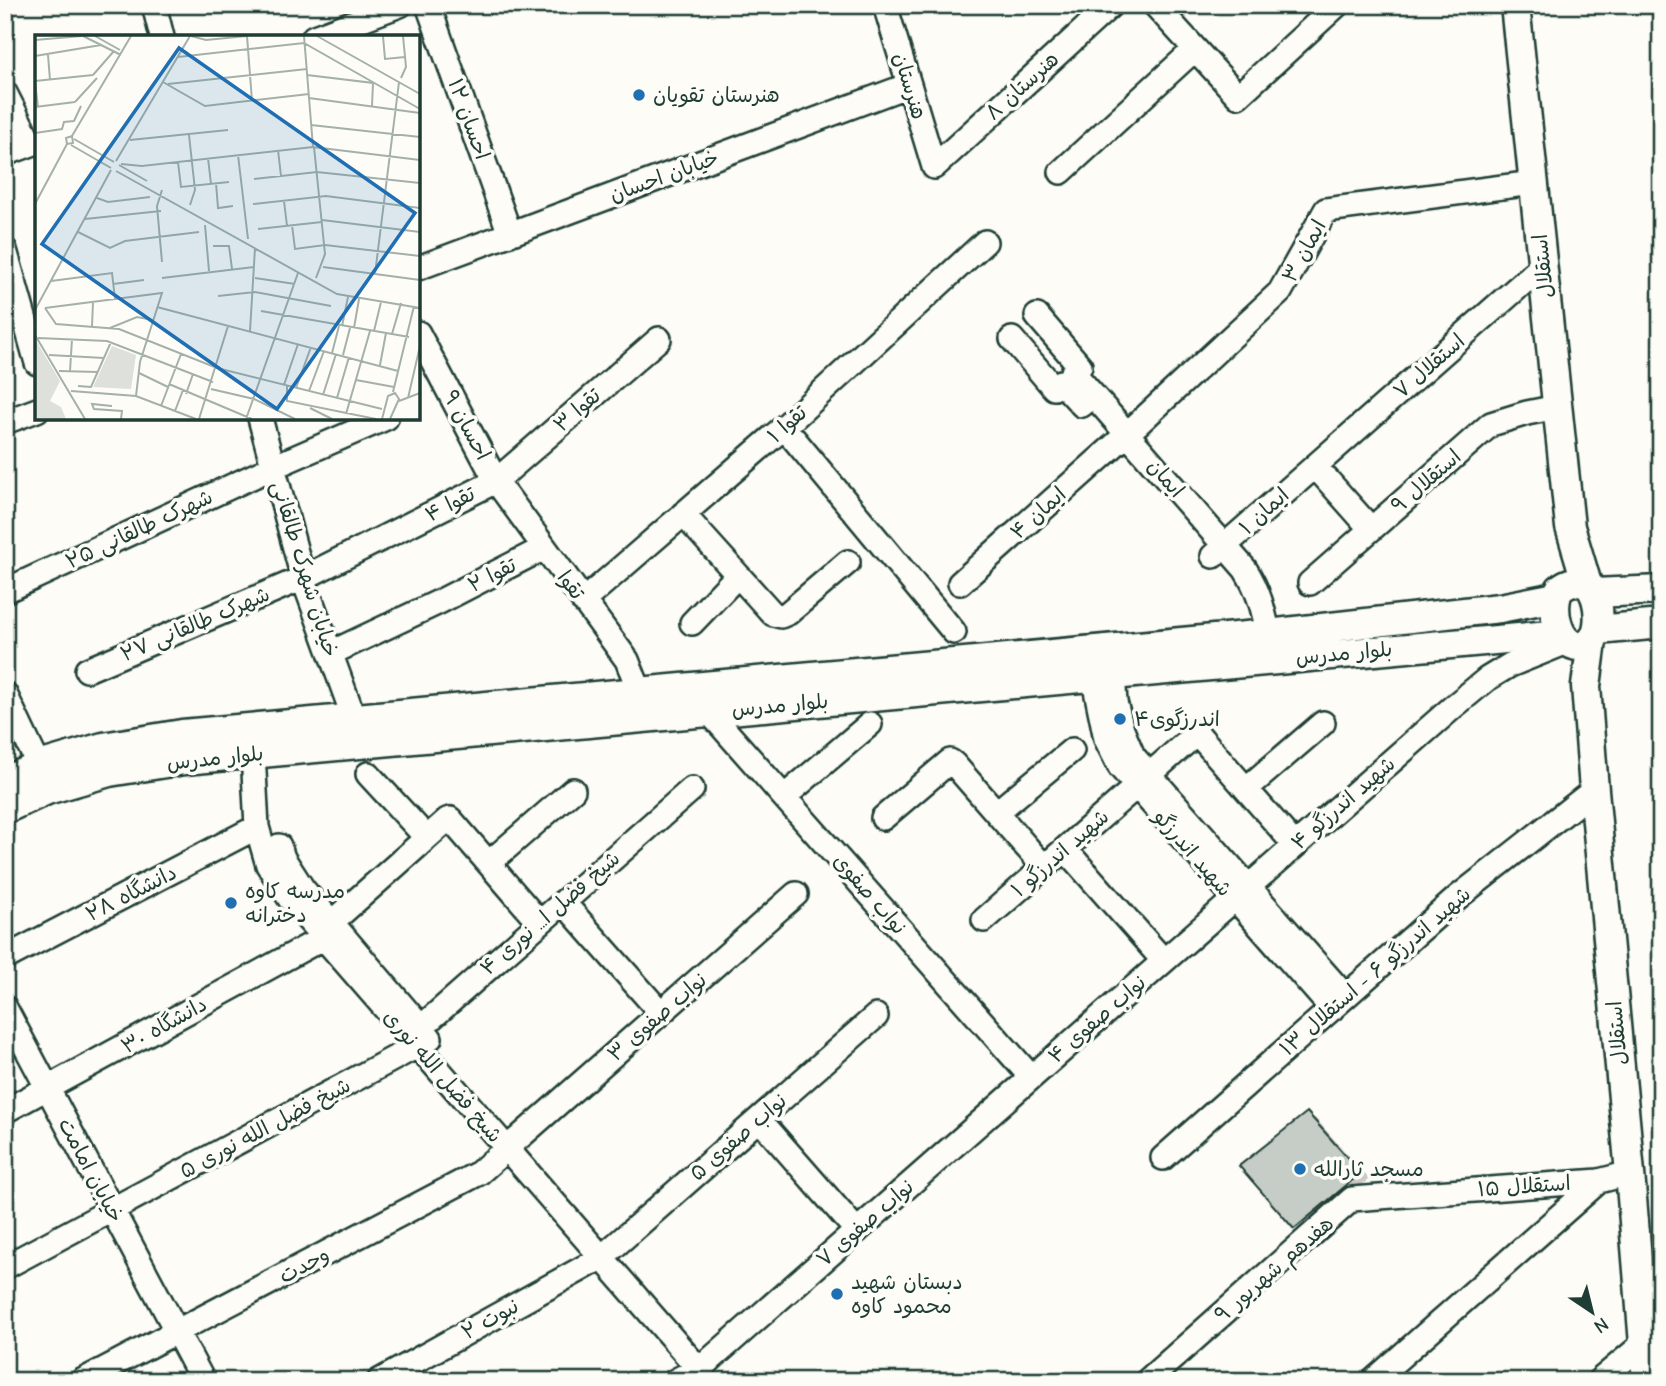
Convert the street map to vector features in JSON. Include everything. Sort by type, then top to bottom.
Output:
[{"type":"main road","name":"استقلال","points":[[1515,5],[1570,527],[1590,589]]},
{"type":"main road","name":"استقلال","points":[[1558,594],[1570,527]]},
{"type":"main road","points":[[1590,589],[1598,611],[1577,638],[1557,616],[1558,594],[1563,587],[1574,582],[1590,589],[1661,590]]},
{"type":"main road","name":"بلوار مدرس","points":[[5,809],[47,790],[109,772],[185,760],[1103,675],[1500,608],[1558,594]]},
{"type":"main road","name":"بلوار مدرس","points":[[5,781],[39,766],[103,747],[182,734],[640,692],[1263,648],[1577,638],[1661,624]]},
{"type":"main road","name":"استقلال","points":[[1577,638],[1586,686],[1647,1381]]},
{"type":"street","points":[[155,5],[162,35]]},
{"type":"street","points":[[319,35],[400,5]]},
{"type":"street","name":"احسان ۱۲","points":[[428,5],[510,233]]},
{"type":"street","name":"هنرستان ۸","points":[[934,167],[1111,5]]},
{"type":"street","points":[[1155,5],[1238,96],[1337,5]]},
{"type":"street","name":"هنرستان","points":[[892,7],[909,85],[934,167]]},
{"type":"street","points":[[1061,172],[1195,50]]},
{"type":"street","name":"خیابان احسان","points":[[420,267],[909,85]]},
{"type":"street","points":[[5,154],[34,143],[8,99]]},
{"type":"street","name":"ایمان ۳","points":[[1121,439],[1280,292],[1326,209],[1534,183]]},
{"type":"street","name":"تقوا ۱","points":[[583,601],[784,427],[985,242]]},
{"type":"street","points":[[8,260],[35,356]]},
{"type":"street","name":"استقلال ۷","points":[[1315,466],[1542,266]]},
{"type":"street","name":"ایمان","points":[[1037,316],[1080,366],[1073,372],[1121,439]]},
{"type":"street","name":"احسان ۹","points":[[420,337],[496,481]]},
{"type":"street","name":"ایمان","points":[[1012,339],[1054,388],[1061,382],[1121,439],[1219,551],[1245,569],[1255,584],[1262,603],[1263,648]]},
{"type":"street","name":"تقوا ۳","points":[[496,481],[659,340]]},
{"type":"street","name":"استقلال ۹","points":[[1310,583],[1491,424],[1557,407]]},
{"type":"street","points":[[5,422],[35,411]]},
{"type":"street","name":"خیابان شهرک طالقانی","points":[[261,420],[303,578],[354,718]]},
{"type":"street","name":"شهرک طالقانی ۲۵","points":[[5,592],[273,467],[381,420]]},
{"type":"street","points":[[784,427],[954,632]]},
{"type":"street","name":"ایمان ۴","points":[[960,583],[1121,439]]},
{"type":"street","points":[[1315,466],[1371,529]]},
{"type":"street","name":"ایمان ۱","points":[[1219,551],[1315,466]]},
{"type":"street","name":"تقوا ۴","points":[[303,578],[496,481]]},
{"type":"street","name":"تقوا","points":[[496,481],[627,660],[640,692]]},
{"type":"street","points":[[684,514],[773,614],[781,616],[788,613],[848,562]]},
{"type":"street","name":"تقوا ۲","points":[[331,653],[544,548]]},
{"type":"street","points":[[692,623],[738,575]]},
{"type":"street","name":"شهرک طالقانی ۲۷","points":[[88,670],[303,578]]},
{"type":"street","name":"شهید اندرزگو ۴","points":[[1163,960],[1487,679],[1510,665],[1577,638]]},
{"type":"street","name":"شهید اندرزگو","points":[[1103,675],[1106,739],[1120,767],[1142,781],[1338,1002]]},
{"type":"street","points":[[5,694],[39,766]]},
{"type":"street","name":"نواب صفوی","points":[[709,712],[1031,1077]]},
{"type":"street","points":[[1295,845],[1246,789],[1323,723]]},
{"type":"street","points":[[784,797],[870,724]]},
{"type":"street","name":"شهید اندرزگو ۱","points":[[984,920],[1197,733],[1246,789]]},
{"type":"street","points":[[997,812],[1072,750]]},
{"type":"street","name":"شیخ فضل الله نوری","points":[[260,753],[257,827],[268,865],[290,899],[328,930]]},
{"type":"street","name":"شیخ فضل الله نوری","points":[[260,753],[272,824],[283,859],[328,930],[416,1037],[708,1368]]},
{"type":"street","points":[[883,818],[950,761],[1044,867]]},
{"type":"street","points":[[368,774],[426,837]]},
{"type":"street","name":"شیخ فضل ا... نوری ۴","points":[[416,1037],[563,902],[692,789]]},
{"type":"street","points":[[540,923],[489,863],[573,790]]},
{"type":"street","name":"شهید اندرزگو ۶ - استقلال ۱۳","points":[[1163,1158],[1458,897],[1594,790]]},
{"type":"street","name":"دانشگاه ۳۰","points":[[5,1111],[328,930],[426,837],[450,819],[489,863]]},
{"type":"street","name":"دانشگاه ۲۸","points":[[5,958],[257,827]]},
{"type":"street","points":[[1065,849],[1163,960]]},
{"type":"street","name":"نواب صفوی ۳","points":[[513,1144],[796,894]]},
{"type":"street","points":[[563,902],[661,1013]]},
{"type":"street","name":"نواب صفوی ۴","points":[[1031,1077],[1163,960]]},
{"type":"street","name":"خیابان امامت","points":[[5,1008],[203,1381]]},
{"type":"street","name":"نواب صفوی ۵","points":[[607,1252],[876,1016]]},
{"type":"street","name":"شیخ فضل‌ الله نوری ۵","points":[[5,1267],[416,1037]]},
{"type":"street","name":"نواب صفوی ۷","points":[[674,1381],[708,1368],[1031,1077]]},
{"type":"street","points":[[758,1119],[857,1231]]},
{"type":"street","name":"وحدت","points":[[82,1381],[479,1173],[513,1144]]},
{"type":"street","name":"استقلال ۱۵","points":[[1417,1195],[1599,1181],[1630,1173]]},
{"type":"street","points":[[1373,1381],[1599,1181]]},
{"type":"street","name":"هفدهم شهریور ۹","points":[[1147,1381],[1352,1199],[1417,1195]]},
{"type":"street","name":"نبوت ۲","points":[[379,1381],[607,1252]]},
{"type":"street","points":[[1599,1381],[1643,1344]]},
{"type":"building","name":"مسجد ثارالله","points":[[1307,1112],[1361,1173],[1294,1229],[1239,1166]]},
{"type":"place","name":"هنرستان تقویان","points":[[639,95]]},
{"type":"place","name":"اندرزگوی۴","points":[[1120,719]]},
{"type":"place","name":"مدرسه کاوه دخترانه","points":[[231,903]]},
{"type":"place","name":"مسجد ثارالله","points":[[1300,1169]]},
{"type":"place","name":"دبستان شهید محمود کاوه","points":[[837,1294]]}]
